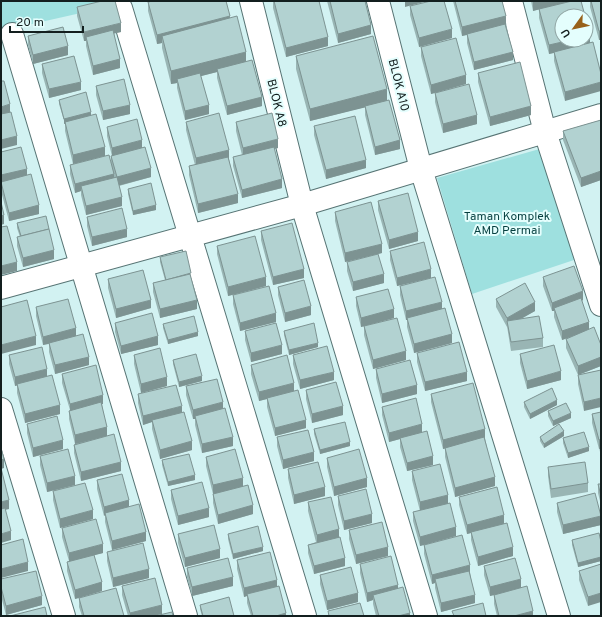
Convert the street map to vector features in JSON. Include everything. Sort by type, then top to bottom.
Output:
[{"type":"street","name":"BLOK A8","points":[[251,1],[302,205],[426,616]]},
{"type":"street","name":"BLOK A10","points":[[378,1],[421,169],[559,616]]},
{"type":"street","points":[[510,1],[545,132],[601,305]]},
{"type":"street","points":[[121,8],[304,616]]},
{"type":"street","points":[[12,34],[186,616]]},
{"type":"street","points":[[1,288],[302,205],[601,115]]},
{"type":"street","points":[[1,409],[64,616]]},
{"type":"green space","points":[[1,1],[134,1],[1,31]]},
{"type":"green space","name":"Taman Komplek AMD Permai","points":[[543,148],[574,260],[472,294],[437,178]]},
{"type":"building","points":[[102,1],[115,1],[121,23],[84,32],[77,7]]},
{"type":"building","points":[[226,1],[230,16],[157,35],[148,2]]},
{"type":"building","points":[[274,1],[319,1],[328,37],[286,48]]},
{"type":"building","points":[[330,1],[365,1],[371,25],[338,34]]},
{"type":"building","points":[[431,1],[444,1],[452,29],[419,38],[410,6]]},
{"type":"building","points":[[455,1],[502,1],[506,16],[462,27]]},
{"type":"building","points":[[572,1],[581,1],[583,8],[554,8],[554,44],[549,45],[539,9]]},
{"type":"building","points":[[591,1],[601,1],[601,31],[599,31]]},
{"type":"building","points":[[237,16],[246,52],[171,71],[162,36]]},
{"type":"building","points":[[505,24],[513,52],[474,62],[467,34]]},
{"type":"building","points":[[63,27],[68,46],[33,55],[28,36]]},
{"type":"building","points":[[113,30],[120,59],[93,66],[86,37]]},
{"type":"building","points":[[373,36],[387,89],[310,109],[296,56]]},
{"type":"building","points":[[456,38],[466,75],[431,85],[421,47]]},
{"type":"building","points":[[594,46],[601,74],[601,82],[565,92],[554,52],[570,48],[594,48]]},
{"type":"building","points":[[74,56],[81,82],[49,89],[42,64]]},
{"type":"building","points":[[252,60],[262,97],[227,106],[217,69]]},
{"type":"building","points":[[520,62],[531,106],[490,117],[478,73]]},
{"type":"building","points":[[200,73],[209,105],[185,111],[177,79]]},
{"type":"building","points":[[124,79],[130,105],[103,111],[96,86]]},
{"type":"building","points":[[1,81],[4,81],[10,104],[1,107]]},
{"type":"building","points":[[469,84],[477,115],[443,124],[435,93]]},
{"type":"building","points":[[86,92],[91,112],[64,119],[59,100]]},
{"type":"building","points":[[389,100],[400,140],[375,147],[365,106]]},
{"type":"building","points":[[11,112],[17,136],[1,140],[1,114]]},
{"type":"building","points":[[219,113],[229,150],[196,158],[186,122]]},
{"type":"building","points":[[272,113],[278,139],[243,148],[236,122]]},
{"type":"building","points":[[96,114],[105,147],[73,155],[65,122]]},
{"type":"building","points":[[355,116],[366,160],[326,170],[314,126]]},
{"type":"building","points":[[137,119],[142,140],[112,148],[107,127]]},
{"type":"building","points":[[601,120],[601,171],[581,178],[563,131]]},
{"type":"building","points":[[21,147],[27,169],[1,175],[1,152]]},
{"type":"building","points":[[145,147],[151,168],[117,177],[111,156]]},
{"type":"building","points":[[274,147],[282,179],[242,190],[233,157]]},
{"type":"building","points":[[109,155],[114,174],[75,184],[70,165]]},
{"type":"building","points":[[228,157],[238,194],[198,204],[189,166]]},
{"type":"building","points":[[31,174],[39,205],[9,213],[1,182]]},
{"type":"building","points":[[117,177],[122,197],[86,206],[81,186]]},
{"type":"building","points":[[151,183],[156,205],[133,211],[128,189]]},
{"type":"building","points":[[408,193],[418,232],[389,240],[378,201]]},
{"type":"building","points":[[1,202],[4,215],[1,216]]},
{"type":"building","points":[[371,202],[382,244],[345,253],[335,212]]},
{"type":"building","points":[[122,208],[127,229],[92,237],[87,217]]},
{"type":"building","points":[[46,216],[49,229],[21,236],[17,223]]},
{"type":"building","points":[[292,223],[304,269],[273,277],[261,231]]},
{"type":"building","points":[[7,226],[17,262],[1,266],[1,227]]},
{"type":"building","points":[[49,229],[54,250],[23,258],[17,237]]},
{"type":"building","points":[[255,236],[266,277],[228,287],[217,246]]},
{"type":"building","points":[[424,242],[431,269],[397,278],[390,251]]},
{"type":"building","points":[[186,251],[191,273],[166,280],[160,257]]},
{"type":"building","points":[[378,254],[384,274],[353,282],[347,262]]},
{"type":"building","points":[[574,266],[583,291],[552,303],[543,277]]},
{"type":"building","points":[[143,270],[151,300],[116,309],[108,279]]},
{"type":"building","points":[[190,274],[197,300],[160,309],[153,283]]},
{"type":"building","points":[[435,277],[442,302],[406,311],[400,286]]},
{"type":"building","points":[[304,280],[311,306],[285,313],[278,287]]},
{"type":"building","points":[[525,283],[535,302],[507,318],[496,299]]},
{"type":"building","points":[[269,286],[276,313],[240,323],[233,295]]},
{"type":"building","points":[[388,289],[394,309],[361,318],[356,297]]},
{"type":"building","points":[[581,298],[589,322],[562,331],[554,308]]},
{"type":"building","points":[[68,299],[76,328],[43,337],[36,307]]},
{"type":"building","points":[[27,300],[36,336],[1,345],[1,307]]},
{"type":"building","points":[[445,308],[452,334],[414,344],[407,318]]},
{"type":"building","points":[[152,313],[158,336],[121,346],[115,323]]},
{"type":"building","points":[[194,316],[198,332],[168,340],[163,324]]},
{"type":"building","points":[[539,316],[543,338],[511,342],[507,321]]},
{"type":"building","points":[[397,318],[406,351],[373,360],[364,326]]},
{"type":"building","points":[[276,323],[282,345],[251,353],[245,331]]},
{"type":"building","points":[[314,323],[318,343],[289,350],[284,331]]},
{"type":"building","points":[[594,327],[601,345],[601,357],[578,366],[566,339]]},
{"type":"building","points":[[83,334],[89,357],[55,365],[49,343]]},
{"type":"building","points":[[459,342],[467,372],[425,382],[417,353]]},
{"type":"building","points":[[554,345],[561,371],[527,381],[520,354]]},
{"type":"building","points":[[327,346],[334,372],[300,380],[293,355]]},
{"type":"building","points":[[42,347],[47,369],[15,377],[9,355]]},
{"type":"building","points":[[160,348],[167,377],[141,384],[134,355]]},
{"type":"building","points":[[196,354],[202,376],[179,382],[173,360]]},
{"type":"building","points":[[287,355],[294,383],[259,392],[251,365]]},
{"type":"building","points":[[410,360],[417,385],[382,394],[376,369]]},
{"type":"building","points":[[96,365],[103,395],[70,404],[62,374]]},
{"type":"building","points":[[601,370],[601,398],[584,402],[578,375]]},
{"type":"building","points":[[52,375],[60,405],[25,414],[17,384]]},
{"type":"building","points":[[217,379],[223,402],[193,410],[186,386]]},
{"type":"building","points":[[336,382],[343,406],[312,414],[306,390]]},
{"type":"building","points":[[473,383],[485,429],[443,440],[431,394]]},
{"type":"building","points":[[176,385],[182,406],[143,416],[138,394]]},
{"type":"building","points":[[552,388],[557,400],[530,414],[524,402]]},
{"type":"building","points":[[298,390],[306,420],[275,428],[267,398]]},
{"type":"building","points":[[416,398],[422,424],[389,433],[382,407]]},
{"type":"building","points":[[101,402],[107,427],[75,435],[69,411]]},
{"type":"building","points":[[566,403],[571,413],[553,421],[548,411]]},
{"type":"building","points":[[225,408],[233,437],[202,444],[195,416]]},
{"type":"building","points":[[184,412],[192,441],[160,450],[152,420]]},
{"type":"building","points":[[601,412],[601,439],[599,440],[592,414]]},
{"type":"building","points":[[57,416],[63,440],[33,448],[27,424]]},
{"type":"building","points":[[345,422],[350,442],[320,450],[314,429]]},
{"type":"building","points":[[559,424],[564,431],[544,444],[540,437]]},
{"type":"building","points":[[308,430],[314,452],[283,460],[277,437]]},
{"type":"building","points":[[427,431],[433,456],[407,463],[400,438]]},
{"type":"building","points":[[584,432],[589,447],[568,453],[563,438]]},
{"type":"building","points":[[114,434],[121,462],[81,472],[74,445]]},
{"type":"building","points":[[484,437],[495,477],[455,488],[445,448]]},
{"type":"building","points":[[1,448],[4,459],[1,460]]},
{"type":"building","points":[[68,449],[75,476],[47,483],[40,456]]},
{"type":"building","points":[[235,449],[243,478],[213,485],[206,457]]},
{"type":"building","points":[[359,449],[367,478],[334,487],[327,458]]},
{"type":"building","points":[[189,454],[195,475],[168,482],[162,460]]},
{"type":"building","points":[[318,462],[325,487],[294,495],[288,469]]},
{"type":"building","points":[[585,462],[588,483],[551,489],[548,467]]},
{"type":"building","points":[[440,464],[448,495],[420,502],[412,471]]},
{"type":"building","points":[[1,468],[9,500],[1,502]]},
{"type":"building","points":[[122,474],[129,500],[104,507],[97,480]]},
{"type":"building","points":[[202,482],[209,508],[178,516],[171,490]]},
{"type":"building","points":[[85,483],[93,510],[60,519],[53,491]]},
{"type":"building","points":[[598,484],[601,484],[601,496]]},
{"type":"building","points":[[248,485],[253,505],[218,515],[213,494]]},
{"type":"building","points":[[497,487],[504,515],[467,525],[459,497]]},
{"type":"building","points":[[366,489],[372,514],[344,521],[338,496]]},
{"type":"building","points":[[595,493],[601,516],[563,525],[557,503]]},
{"type":"building","points":[[331,497],[339,529],[317,535],[308,502]]},
{"type":"building","points":[[450,503],[456,527],[420,537],[413,512]]},
{"type":"building","points":[[139,504],[146,532],[112,541],[105,513]]},
{"type":"building","points":[[5,508],[11,531],[1,534],[1,509]]},
{"type":"building","points":[[96,519],[103,544],[69,553],[62,528]]},
{"type":"building","points":[[382,522],[388,547],[356,555],[349,530]]},
{"type":"building","points":[[507,523],[513,547],[478,557],[471,532]]},
{"type":"building","points":[[214,525],[220,549],[185,558],[178,534]]},
{"type":"building","points":[[258,526],[263,547],[233,554],[228,534]]},
{"type":"building","points":[[599,533],[601,542],[601,557],[578,563],[572,540]]},
{"type":"building","points":[[462,535],[470,565],[432,575],[424,545]]},
{"type":"building","points":[[340,537],[345,558],[314,566],[308,545]]},
{"type":"building","points":[[23,539],[28,562],[1,569],[1,545]]},
{"type":"building","points":[[143,543],[149,569],[113,578],[107,552]]},
{"type":"building","points":[[270,552],[277,580],[244,588],[237,560]]},
{"type":"building","points":[[94,555],[102,582],[75,590],[67,562]]},
{"type":"building","points":[[391,556],[398,585],[367,593],[360,564]]},
{"type":"building","points":[[228,558],[233,577],[192,587],[187,568]]},
{"type":"building","points":[[515,558],[521,579],[490,587],[484,566]]},
{"type":"building","points":[[601,564],[601,593],[588,597],[579,571]]},
{"type":"building","points":[[351,567],[358,593],[327,601],[320,575]]},
{"type":"building","points":[[36,571],[42,596],[6,606],[1,587],[1,579]]},
{"type":"building","points":[[469,571],[475,595],[441,603],[435,579]]},
{"type":"building","points":[[155,578],[162,605],[130,613],[122,586]]},
{"type":"building","points":[[279,586],[286,613],[276,616],[253,616],[247,594]]},
{"type":"building","points":[[527,586],[533,611],[514,616],[499,616],[494,595]]},
{"type":"building","points":[[403,587],[410,613],[398,616],[379,616],[373,595]]},
{"type":"building","points":[[116,588],[124,616],[84,616],[79,598]]},
{"type":"building","points":[[229,597],[234,616],[203,616],[200,605]]},
{"type":"building","points":[[360,603],[364,616],[329,616],[328,611]]},
{"type":"building","points":[[483,603],[486,616],[454,616],[452,611]]},
{"type":"building","points":[[45,607],[47,616],[10,616]]},
{"type":"building","points":[[172,612],[173,616],[155,616]]}]
